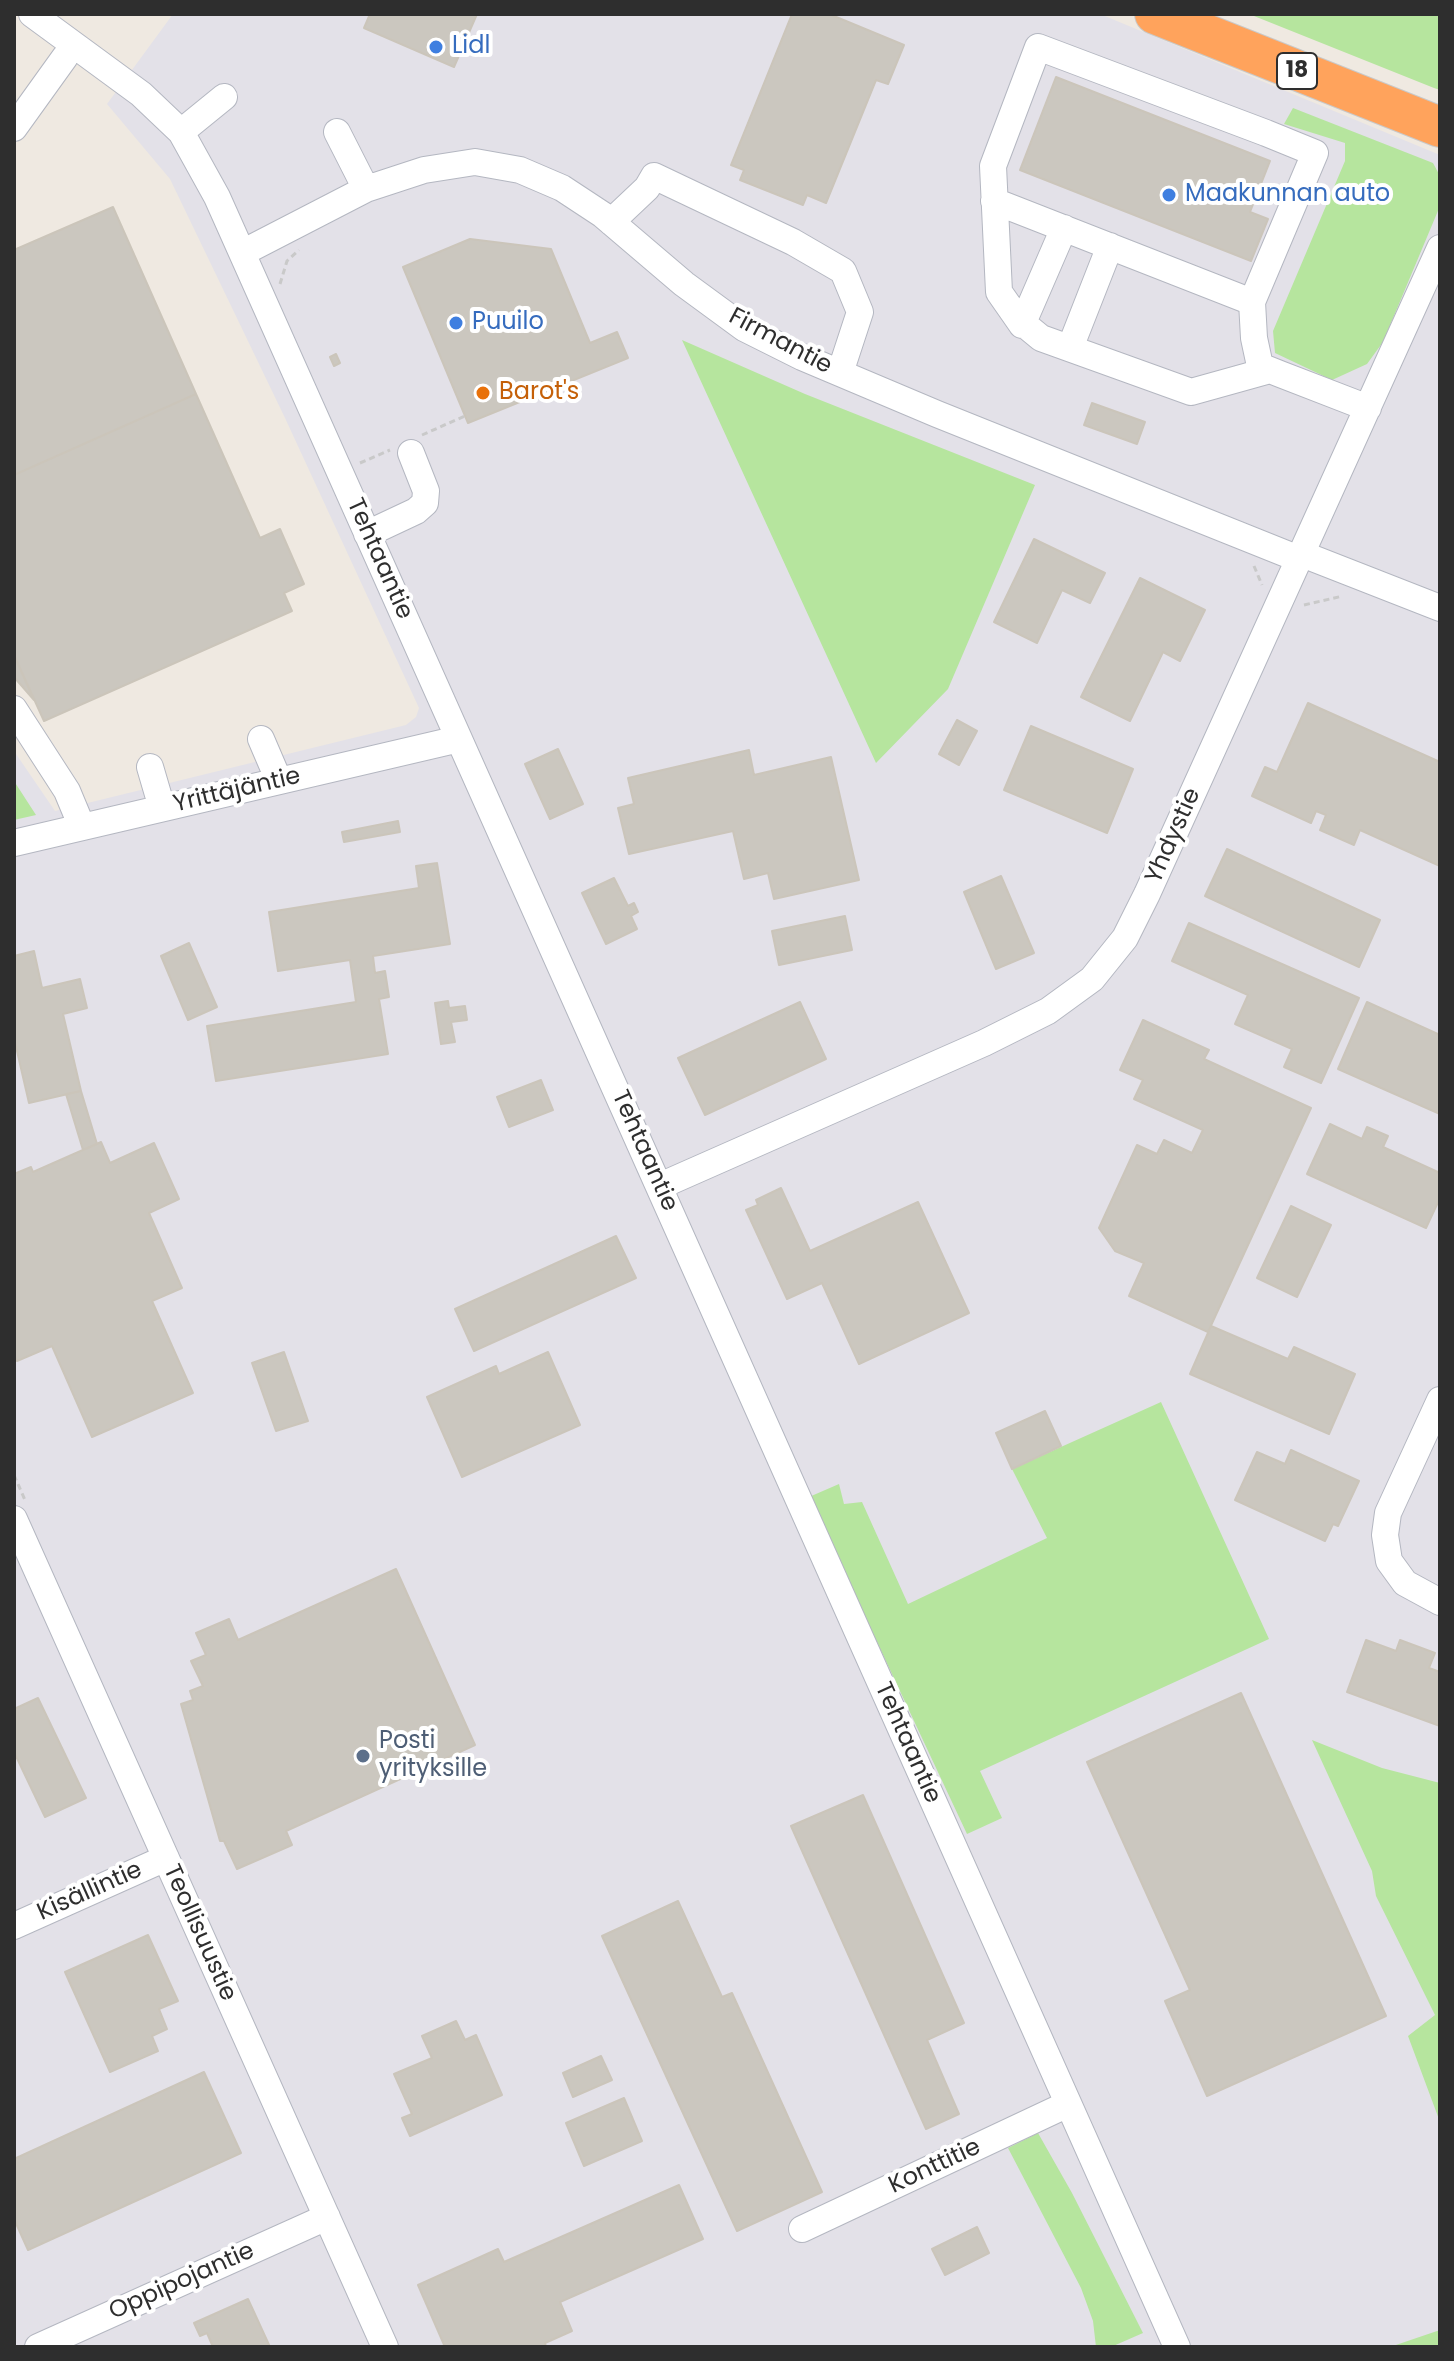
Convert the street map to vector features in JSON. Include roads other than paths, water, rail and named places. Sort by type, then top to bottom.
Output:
[{"type":"highway","name":"18","points":[[1155,14],[1440,127]]},
{"type":"street","name":"Tehtaantie","points":[[43,17],[141,94],[181,132],[217,197],[1177,2347]]},
{"type":"street","points":[[1270,370],[1191,392],[1041,338],[1022,325],[999,292],[993,166],[1038,47],[1315,153],[1252,302],[1254,338],[1260,366],[1368,408]]},
{"type":"street","points":[[14,128],[65,57]]},
{"type":"street","points":[[181,132],[224,97]]},
{"type":"street","points":[[337,132],[366,189]]},
{"type":"street","name":"Firmantie","points":[[242,253],[366,189],[424,170],[475,162],[520,170],[562,188],[611,222],[684,284],[744,328],[802,357],[1301,556],[1440,608]]},
{"type":"street","points":[[611,222],[647,188],[654,176],[793,242],[843,271],[860,312],[840,373]]},
{"type":"street","points":[[994,201],[1252,302]]},
{"type":"street","points":[[1022,325],[1064,228]]},
{"type":"street","points":[[1070,348],[1110,246]]},
{"type":"street","name":"Yhdystie","points":[[660,1186],[984,1043],[1048,1011],[1092,979],[1125,938],[1147,894],[1440,248]]},
{"type":"street","points":[[367,534],[416,511],[425,503],[426,491],[411,453]]},
{"type":"street","points":[[14,709],[67,791],[82,827]]},
{"type":"street","points":[[261,739],[279,781]]},
{"type":"street","name":"Yrittäjäntie","points":[[14,843],[459,739]]},
{"type":"street","points":[[150,767],[162,808]]},
{"type":"street","points":[[1440,1400],[1388,1513],[1385,1535],[1389,1561],[1405,1583],[1440,1602]]},
{"type":"street","name":"Teollisuustie","points":[[14,1519],[385,2347]]},
{"type":"street","name":"Kisällintie","points":[[14,1926],[166,1858]]},
{"type":"street","name":"Konttitie","points":[[802,2229],[1068,2104]]},
{"type":"street","name":"Oppipojantie","points":[[38,2347],[327,2217]]},
{"type":"place","name":"Lidl","points":[[436,47]]},
{"type":"place","name":"Maakunnan auto","points":[[1169,195]]},
{"type":"place","name":"Puuilo","points":[[456,323]]},
{"type":"place","name":"Barot's","points":[[483,393]]},
{"type":"place","name":"Posti yrityksille","points":[[363,1756]]}]
